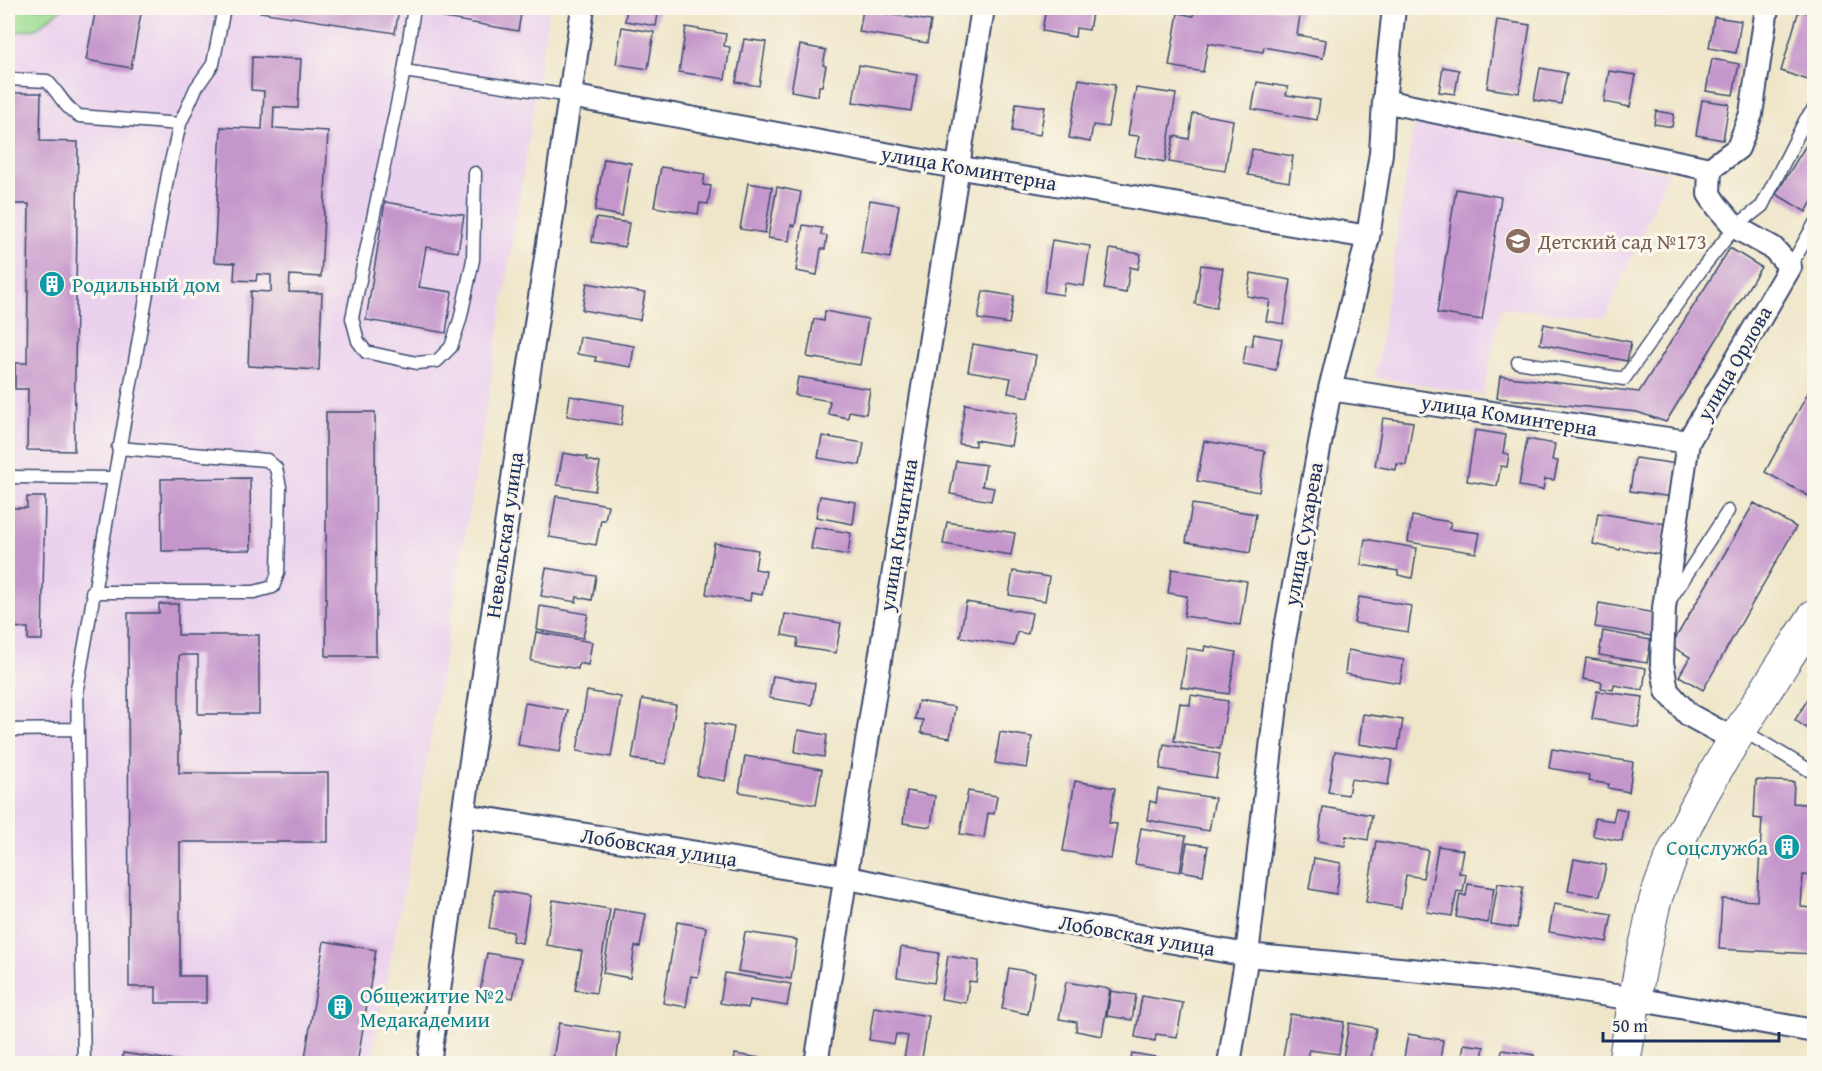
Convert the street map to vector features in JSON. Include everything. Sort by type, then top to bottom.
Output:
[{"type":"main road","points":[[1624,1064],[1655,899],[1667,868],[1690,819],[1739,735],[1815,616]]},
{"type":"street","name":"Невельская улица","points":[[429,1064],[463,815],[583,8]]},
{"type":"street","name":"улица Кичигина","points":[[816,1064],[956,167],[983,8]]},
{"type":"street","name":"улица Сухарева","points":[[1228,1064],[1247,955],[1282,645],[1330,388],[1368,237],[1381,153],[1394,8]]},
{"type":"street","points":[[1384,101],[1710,169],[1738,148],[1751,114],[1767,8]]},
{"type":"street","name":"улица Коминтерна","points":[[570,96],[956,167],[1368,237]]},
{"type":"street","points":[[1710,169],[1709,194],[1735,227],[1773,248],[1790,267]]},
{"type":"street","name":"улица Орлова","points":[[1739,735],[1689,715],[1667,692],[1662,663],[1664,608],[1688,442],[1790,267]]},
{"type":"street","name":"улица Коминтерна","points":[[1330,388],[1688,442]]},
{"type":"street","name":"Лобовская улица","points":[[463,815],[844,877],[1045,919],[1247,955],[1486,977],[1635,999],[1815,1031]]},
{"type":"lane","points":[[84,1064],[77,688],[92,592],[168,174],[180,124],[196,88],[213,64],[224,8]]},
{"type":"lane","points":[[414,8],[404,71],[352,318],[357,341],[366,352],[417,363],[437,361],[451,347],[460,320],[473,260],[475,173]]},
{"type":"lane","points":[[404,71],[570,96]]},
{"type":"lane","points":[[8,80],[47,81],[58,92],[66,108],[79,116],[180,124]]},
{"type":"lane","points":[[1518,362],[1624,379],[1701,270],[1735,227],[1762,206],[1806,119],[1815,109]]},
{"type":"lane","points":[[1790,267],[1815,225]]},
{"type":"lane","points":[[92,592],[254,592],[273,587],[278,573],[280,487],[276,468],[267,460],[118,448]]},
{"type":"lane","points":[[8,477],[113,478]]},
{"type":"lane","points":[[1664,608],[1728,512]]},
{"type":"lane","points":[[8,730],[77,729]]},
{"type":"lane","points":[[1739,735],[1815,773]]},
{"type":"shaded area","points":[[8,8],[549,8],[484,425],[409,863],[371,1063],[8,1063]]},
{"type":"shaded area","name":"Детский сад №173","points":[[1415,119],[1668,173],[1606,317],[1501,308],[1483,395],[1375,377]]},
{"type":"green space","points":[[8,8],[62,8],[36,29],[8,33]]},
{"type":"building","points":[[96,8],[142,8],[131,68],[86,60]]},
{"type":"building","points":[[261,8],[399,8],[395,33],[260,12]]},
{"type":"building","points":[[446,8],[522,8],[518,31],[444,18]]},
{"type":"building","points":[[627,8],[659,8],[656,26],[625,21]]},
{"type":"building","points":[[780,8],[810,8],[809,14]]},
{"type":"building","points":[[1046,8],[1093,8],[1089,30],[1076,28],[1075,37],[1042,31]]},
{"type":"building","points":[[1195,8],[1301,9],[1297,35],[1326,40],[1323,58],[1264,47],[1263,52],[1208,43],[1203,72],[1169,66],[1178,13],[1193,16]]},
{"type":"building","points":[[863,10],[931,21],[927,43],[859,32]]},
{"type":"building","points":[[1799,10],[1814,15],[1814,82],[1781,71]]},
{"type":"building","points":[[1714,17],[1741,21],[1736,53],[1709,48]]},
{"type":"building","points":[[1497,20],[1530,25],[1519,93],[1487,88]]},
{"type":"building","points":[[622,27],[654,32],[648,69],[616,64]]},
{"type":"building","points":[[686,27],[726,34],[724,46],[730,47],[725,79],[679,72]]},
{"type":"building","points":[[744,39],[766,42],[759,86],[736,82]]},
{"type":"building","points":[[800,45],[826,50],[823,65],[826,66],[818,96],[791,91]]},
{"type":"building","points":[[252,57],[301,59],[298,108],[274,107],[273,128],[328,131],[321,277],[290,275],[289,292],[322,293],[319,370],[248,366],[251,291],[271,292],[271,275],[257,274],[256,281],[234,280],[235,263],[214,262],[221,127],[262,129],[264,91],[251,90]]},
{"type":"building","points":[[1712,59],[1739,64],[1733,95],[1706,91]]},
{"type":"building","points":[[859,65],[917,75],[911,111],[853,102]]},
{"type":"building","points":[[1443,67],[1459,70],[1455,94],[1439,92]]},
{"type":"building","points":[[1540,68],[1567,73],[1561,104],[1534,100]]},
{"type":"building","points":[[1609,71],[1636,75],[1630,107],[1604,102]]},
{"type":"building","points":[[1079,79],[1115,85],[1108,127],[1093,125],[1090,142],[1069,138]]},
{"type":"building","points":[[1257,82],[1288,87],[1286,95],[1320,100],[1317,120],[1252,109]]},
{"type":"building","points":[[1136,88],[1176,94],[1165,162],[1135,156],[1139,136],[1128,135]]},
{"type":"building","name":"Родильный дом","points":[[8,93],[41,93],[40,141],[78,142],[74,451],[27,450],[28,389],[15,389],[15,363],[27,363],[29,204],[8,204]]},
{"type":"building","points":[[1702,100],[1729,104],[1723,140],[1696,135]]},
{"type":"building","points":[[1016,103],[1045,107],[1040,135],[1012,131]]},
{"type":"building","points":[[1656,111],[1674,114],[1672,127],[1654,124]]},
{"type":"building","points":[[1193,113],[1233,120],[1225,171],[1169,162],[1174,136],[1189,139]]},
{"type":"building","points":[[1814,132],[1814,198],[1806,212],[1776,194]]},
{"type":"building","points":[[1252,149],[1293,156],[1289,182],[1248,175]]},
{"type":"building","points":[[604,159],[631,163],[622,216],[595,211]]},
{"type":"building","points":[[661,167],[705,174],[703,185],[711,186],[708,204],[700,203],[698,214],[654,207]]},
{"type":"building","points":[[748,183],[772,187],[765,233],[740,229]]},
{"type":"building","points":[[777,187],[801,192],[795,226],[791,225],[789,241],[768,238]]},
{"type":"building","points":[[1456,189],[1501,197],[1482,320],[1437,313]]},
{"type":"building","points":[[870,200],[899,205],[890,258],[861,253]]},
{"type":"building","points":[[385,202],[464,215],[458,252],[426,247],[419,287],[452,292],[446,333],[366,320]]},
{"type":"building","points":[[596,218],[629,223],[625,247],[592,242]]},
{"type":"building","points":[[803,225],[822,228],[821,234],[827,236],[825,249],[821,249],[817,275],[796,271]]},
{"type":"building","points":[[1052,240],[1090,246],[1084,286],[1065,283],[1063,295],[1044,292]]},
{"type":"building","points":[[1730,248],[1761,267],[1666,422],[1637,412],[1497,398],[1500,376],[1639,392]]},
{"type":"building","points":[[1110,249],[1141,254],[1138,269],[1130,267],[1126,293],[1104,289]]},
{"type":"building","points":[[1201,265],[1223,268],[1216,308],[1195,304]]},
{"type":"building","points":[[1251,273],[1291,280],[1284,324],[1266,321],[1270,300],[1247,296]]},
{"type":"building","points":[[587,283],[645,293],[640,320],[582,310]]},
{"type":"building","points":[[983,291],[1014,296],[1009,324],[978,319]]},
{"type":"building","points":[[825,311],[868,319],[860,365],[807,357],[814,319],[824,321]]},
{"type":"building","points":[[1544,324],[1631,342],[1627,361],[1540,344]]},
{"type":"building","points":[[1254,334],[1282,339],[1276,370],[1243,364],[1246,345],[1252,346]]},
{"type":"building","points":[[580,337],[634,346],[631,367],[595,361],[596,357],[577,354]]},
{"type":"building","points":[[973,344],[1036,355],[1029,397],[1008,393],[1011,378],[968,371]]},
{"type":"building","points":[[798,377],[870,389],[866,414],[849,411],[848,418],[828,414],[830,401],[795,395]]},
{"type":"building","points":[[1814,382],[1814,499],[1765,472]]},
{"type":"building","points":[[570,396],[624,405],[621,425],[567,416]]},
{"type":"building","points":[[965,404],[1017,413],[1011,446],[975,440],[975,446],[959,444]]},
{"type":"building","points":[[326,412],[375,412],[376,656],[326,656]]},
{"type":"building","points":[[1383,418],[1413,422],[1406,465],[1397,464],[1396,470],[1375,466]]},
{"type":"building","points":[[1475,430],[1506,435],[1503,453],[1509,454],[1507,467],[1501,466],[1497,486],[1467,481]]},
{"type":"building","points":[[822,436],[864,443],[860,465],[818,458]]},
{"type":"building","points":[[1527,439],[1555,444],[1552,460],[1558,461],[1554,480],[1545,479],[1543,490],[1519,486]]},
{"type":"building","points":[[1204,441],[1265,451],[1259,492],[1197,481]]},
{"type":"building","points":[[563,453],[587,457],[587,460],[600,463],[595,491],[557,485]]},
{"type":"building","points":[[1635,458],[1677,464],[1672,497],[1630,491]]},
{"type":"building","points":[[956,461],[986,465],[982,486],[994,488],[991,501],[950,494]]},
{"type":"building","points":[[250,478],[251,550],[162,551],[161,479]]},
{"type":"building","points":[[556,496],[608,505],[605,520],[601,520],[596,545],[549,537]]},
{"type":"building","points":[[820,496],[856,502],[853,524],[816,517]]},
{"type":"building","points":[[27,497],[45,497],[42,640],[28,640],[28,628],[8,627],[8,508],[27,508]]},
{"type":"building","points":[[1754,503],[1796,527],[1703,690],[1679,676],[1690,657],[1671,646]]},
{"type":"building","points":[[1192,504],[1256,514],[1250,553],[1186,542]]},
{"type":"building","points":[[1598,513],[1666,524],[1661,555],[1593,544]]},
{"type":"building","points":[[1412,516],[1451,522],[1449,529],[1480,533],[1476,553],[1408,542]]},
{"type":"building","points":[[947,522],[1015,533],[1011,555],[943,544]]},
{"type":"building","points":[[815,527],[851,533],[848,555],[811,549]]},
{"type":"building","points":[[1365,539],[1417,548],[1412,578],[1398,575],[1398,571],[1361,565]]},
{"type":"building","points":[[714,543],[758,550],[755,569],[766,571],[762,595],[751,593],[750,601],[706,594]]},
{"type":"building","points":[[546,568],[596,576],[592,600],[577,597],[576,602],[541,596]]},
{"type":"building","points":[[1172,569],[1247,581],[1240,625],[1184,616],[1187,596],[1168,593]]},
{"type":"building","points":[[1013,571],[1049,577],[1045,601],[1009,595]]},
{"type":"building","points":[[1359,597],[1412,606],[1408,632],[1354,623]]},
{"type":"building","points":[[966,602],[1032,613],[1028,634],[1017,632],[1014,646],[960,637]]},
{"type":"building","points":[[1599,603],[1655,613],[1651,636],[1595,627]]},
{"type":"building","points":[[159,604],[178,604],[178,635],[259,635],[259,714],[198,714],[198,655],[179,655],[179,773],[328,773],[328,842],[180,842],[180,976],[206,976],[206,1003],[156,1003],[156,987],[129,987],[128,613],[159,613]]},
{"type":"building","points":[[540,606],[588,614],[583,638],[537,630]]},
{"type":"building","points":[[785,614],[841,623],[836,653],[797,647],[798,638],[782,635]]},
{"type":"building","points":[[1603,631],[1651,640],[1647,663],[1599,655]]},
{"type":"building","points":[[536,632],[592,642],[588,665],[579,663],[578,669],[531,661]]},
{"type":"building","points":[[1205,646],[1236,652],[1229,694],[1181,687],[1187,648],[1204,651]]},
{"type":"building","points":[[1348,650],[1404,660],[1400,683],[1345,674]]},
{"type":"building","points":[[1586,658],[1646,668],[1643,690],[1614,685],[1613,690],[1601,688],[1602,682],[1583,679]]},
{"type":"building","points":[[773,676],[815,683],[812,705],[769,698]]},
{"type":"building","points":[[1814,689],[1814,733],[1795,720]]},
{"type":"building","points":[[587,691],[621,697],[611,757],[577,751]]},
{"type":"building","points":[[1597,691],[1643,697],[1638,727],[1592,719]]},
{"type":"building","points":[[1191,695],[1228,701],[1220,749],[1174,741],[1180,703],[1190,705]]},
{"type":"building","points":[[642,699],[676,705],[666,764],[632,759]]},
{"type":"building","points":[[918,701],[955,707],[950,738],[921,733],[923,720],[915,719]]},
{"type":"building","points":[[525,703],[568,710],[560,752],[518,745]]},
{"type":"building","points":[[1363,714],[1403,720],[1398,750],[1359,744]]},
{"type":"building","points":[[706,722],[734,727],[725,781],[697,776]]},
{"type":"building","points":[[798,730],[827,735],[824,757],[795,752]]},
{"type":"building","points":[[1000,732],[1032,737],[1027,768],[995,763]]},
{"type":"building","points":[[1164,744],[1220,754],[1216,778],[1160,769]]},
{"type":"building","points":[[1552,749],[1633,762],[1629,792],[1608,788],[1609,784],[1588,781],[1589,775],[1549,768]]},
{"type":"building","points":[[1335,751],[1392,760],[1388,785],[1351,779],[1348,795],[1328,792]]},
{"type":"building","points":[[745,756],[822,769],[816,805],[739,792]]},
{"type":"building","name":"Соцслужба","points":[[1756,780],[1794,782],[1793,803],[1814,805],[1814,876],[1803,875],[1801,907],[1814,908],[1814,954],[1719,949],[1722,899],[1757,901],[1762,819],[1754,818]]},
{"type":"building","points":[[1075,781],[1115,788],[1109,823],[1117,824],[1111,859],[1063,851]]},
{"type":"building","points":[[1158,789],[1215,798],[1209,831],[1147,820],[1150,801],[1156,803]]},
{"type":"building","points":[[907,791],[935,796],[931,827],[903,823]]},
{"type":"building","points":[[968,791],[997,796],[994,814],[988,813],[984,838],[960,834]]},
{"type":"building","points":[[1323,807],[1372,815],[1368,840],[1346,836],[1345,846],[1318,841]]},
{"type":"building","points":[[1616,808],[1627,810],[1622,841],[1593,836],[1595,818],[1613,821]]},
{"type":"building","points":[[1141,828],[1186,836],[1180,872],[1135,864]]},
{"type":"building","points":[[1376,841],[1428,850],[1423,878],[1406,875],[1401,908],[1366,902]]},
{"type":"building","points":[[1187,843],[1208,846],[1203,875],[1182,871]]},
{"type":"building","points":[[1438,846],[1463,850],[1459,873],[1466,874],[1463,892],[1457,891],[1452,916],[1427,912]]},
{"type":"building","points":[[1314,858],[1341,863],[1336,894],[1309,889]]},
{"type":"building","points":[[1574,859],[1606,865],[1600,896],[1568,891]]},
{"type":"building","points":[[1498,883],[1523,887],[1517,928],[1491,924]]},
{"type":"building","points":[[1468,884],[1494,888],[1488,923],[1456,917],[1460,894],[1466,896]]},
{"type":"building","points":[[495,890],[530,896],[522,943],[512,941],[513,932],[489,928]]},
{"type":"building","points":[[553,900],[610,909],[596,993],[575,990],[582,951],[546,945]]},
{"type":"building","points":[[1554,904],[1612,914],[1607,942],[1549,932]]},
{"type":"building","points":[[614,909],[646,914],[640,947],[635,946],[630,978],[603,973]]},
{"type":"building","points":[[677,922],[706,927],[698,977],[691,976],[686,1007],[663,1003]]},
{"type":"building","points":[[745,932],[797,940],[791,979],[738,971]]},
{"type":"building","name":"Общежитие №2 Медакадемии","points":[[324,941],[376,950],[357,1064],[304,1064]]},
{"type":"building","points":[[901,947],[939,953],[934,983],[897,977]]},
{"type":"building","points":[[487,953],[521,959],[513,998],[480,993]]},
{"type":"building","points":[[948,956],[979,961],[976,982],[969,981],[966,1003],[941,999]]},
{"type":"building","points":[[1009,968],[1035,973],[1028,1014],[1002,1009]]},
{"type":"building","points":[[725,973],[791,984],[787,1006],[750,1000],[748,1008],[720,1003]]},
{"type":"building","points":[[1066,982],[1110,989],[1102,1036],[1076,1031],[1077,1022],[1059,1019]]},
{"type":"building","points":[[1111,991],[1136,995],[1132,1020],[1107,1016]]},
{"type":"building","points":[[1142,996],[1183,1003],[1177,1037],[1156,1034],[1155,1041],[1135,1037]]},
{"type":"building","points":[[874,1007],[929,1016],[921,1064],[903,1064],[908,1036],[896,1034],[894,1044],[869,1040]]},
{"type":"building","points":[[1290,1014],[1344,1022],[1339,1054],[1309,1050],[1307,1064],[1282,1064]]},
{"type":"building","points":[[559,1023],[620,1033],[616,1064],[550,1064],[553,1059]]},
{"type":"building","points":[[1349,1023],[1376,1028],[1370,1064],[1342,1064]]},
{"type":"building","points":[[1408,1034],[1443,1040],[1440,1060],[1429,1059],[1428,1064],[1403,1064]]},
{"type":"building","points":[[1464,1044],[1484,1047],[1481,1064],[1461,1064]]},
{"type":"building","points":[[1502,1050],[1534,1055],[1533,1064],[1500,1064]]},
{"type":"building","points":[[123,1053],[184,1062],[184,1064],[122,1064]]},
{"type":"building","points":[[1132,1053],[1173,1060],[1173,1064],[1130,1064]]},
{"type":"building","points":[[735,1054],[779,1061],[778,1064],[734,1064]]},
{"type":"place","name":"Детский сад №173","points":[[1518,241]]},
{"type":"place","name":"Родильный дом","points":[[52,284]]},
{"type":"place","name":"Соцслужба","points":[[1787,847]]},
{"type":"place","name":"Общежитие №2 Медакадемии","points":[[340,1007]]}]
